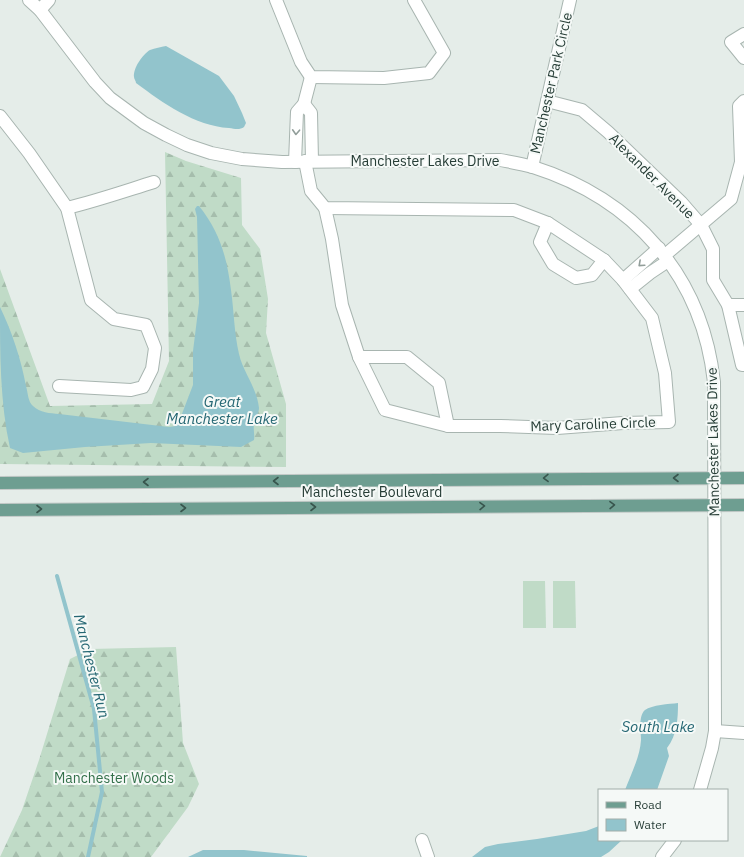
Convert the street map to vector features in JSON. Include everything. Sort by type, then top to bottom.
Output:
[{"type":"main road","name":"Manchester Boulevard","points":[[0,483],[744,478]]},
{"type":"main road","name":"Manchester Boulevard","points":[[0,510],[744,504]]},
{"type":"street","name":"Manchester Lakes Drive","points":[[29,0],[40,10],[95,82],[110,98],[144,123],[166,136],[187,145],[211,153],[242,159],[282,162],[500,160],[532,167],[564,178],[590,191],[614,206],[636,223],[664,255],[682,280],[692,299],[707,339],[714,382],[715,731],[712,748],[700,789]]},
{"type":"street","points":[[40,10],[49,0]]},
{"type":"street","points":[[276,0],[301,62],[311,77],[304,104],[297,112],[304,161]]},
{"type":"street","points":[[311,77],[384,78],[429,73],[444,53],[414,0]]},
{"type":"street","name":"Manchester Park Circle","points":[[532,167],[570,0]]},
{"type":"street","points":[[744,34],[731,42],[744,58]]},
{"type":"street","name":"Alexander Avenue","points":[[547,101],[582,110],[608,132],[681,202],[701,225],[714,249],[713,280],[728,305],[742,365],[744,365]]},
{"type":"street","points":[[627,284],[701,225],[731,198],[742,162],[739,106],[744,101]]},
{"type":"street","points":[[304,104],[311,113],[304,161]]},
{"type":"street","points":[[2,123],[29,153],[67,208],[91,300],[114,319],[146,325],[155,348],[152,369],[143,387],[131,390],[59,386]]},
{"type":"street","name":"Mary Caroline Circle","points":[[304,161],[311,192],[325,208],[332,239],[342,305],[359,357],[385,410],[448,426],[558,428],[623,423],[669,422],[665,373],[652,318],[627,284],[604,260],[548,223],[514,210],[325,208]]},
{"type":"street","points":[[67,208],[101,200],[126,190],[154,182]]},
{"type":"street","points":[[548,223],[540,242],[553,264],[576,278],[592,275],[604,260]]},
{"type":"street","points":[[728,305],[744,305]]},
{"type":"street","points":[[359,357],[407,357],[439,383],[448,426]]},
{"type":"street","points":[[715,731],[744,733]]},
{"type":"street","points":[[422,840],[428,857]]},
{"type":"street","points":[[667,855],[674,841]]},
{"type":"green space","points":[[165,152],[186,161],[241,178],[242,225],[260,249],[268,299],[266,333],[286,404],[286,467],[0,464],[0,269],[50,406],[152,404],[169,361]]},
{"type":"green space","points":[[523,581],[545,581],[546,628],[523,628]]},
{"type":"green space","points":[[553,581],[575,581],[576,628],[553,628]]},
{"type":"green space","name":"Manchester Woods","points":[[176,647],[183,743],[199,784],[188,807],[151,857],[0,857],[22,810],[70,659],[90,649]]},
{"type":"water","points":[[166,46],[219,76],[234,96],[246,123],[244,127],[237,129],[204,123],[168,106],[136,83],[134,73],[142,58],[150,50]]},
{"type":"water","name":"Great Manchester Lake","points":[[199,206],[212,226],[225,256],[239,354],[258,401],[259,408],[254,423],[254,440],[241,447],[151,443],[23,453],[10,448],[2,396],[0,307],[16,346],[29,400],[36,408],[52,413],[169,427],[176,426],[193,385],[193,351],[199,303],[197,217],[195,209]]},
{"type":"water","name":"South Lake","points":[[678,703],[678,715],[673,738],[667,748],[669,756],[657,789],[625,789],[639,753],[641,740],[641,716],[645,710],[661,705]]},
{"type":"water","points":[[598,826],[598,841],[621,841],[601,857],[472,857],[485,847],[498,844],[586,831]]},
{"type":"water","points":[[203,850],[244,850],[307,857],[188,857]]},
{"type":"waterway","name":"Manchester Run","points":[[57,576],[94,709],[102,792],[88,857]]}]
